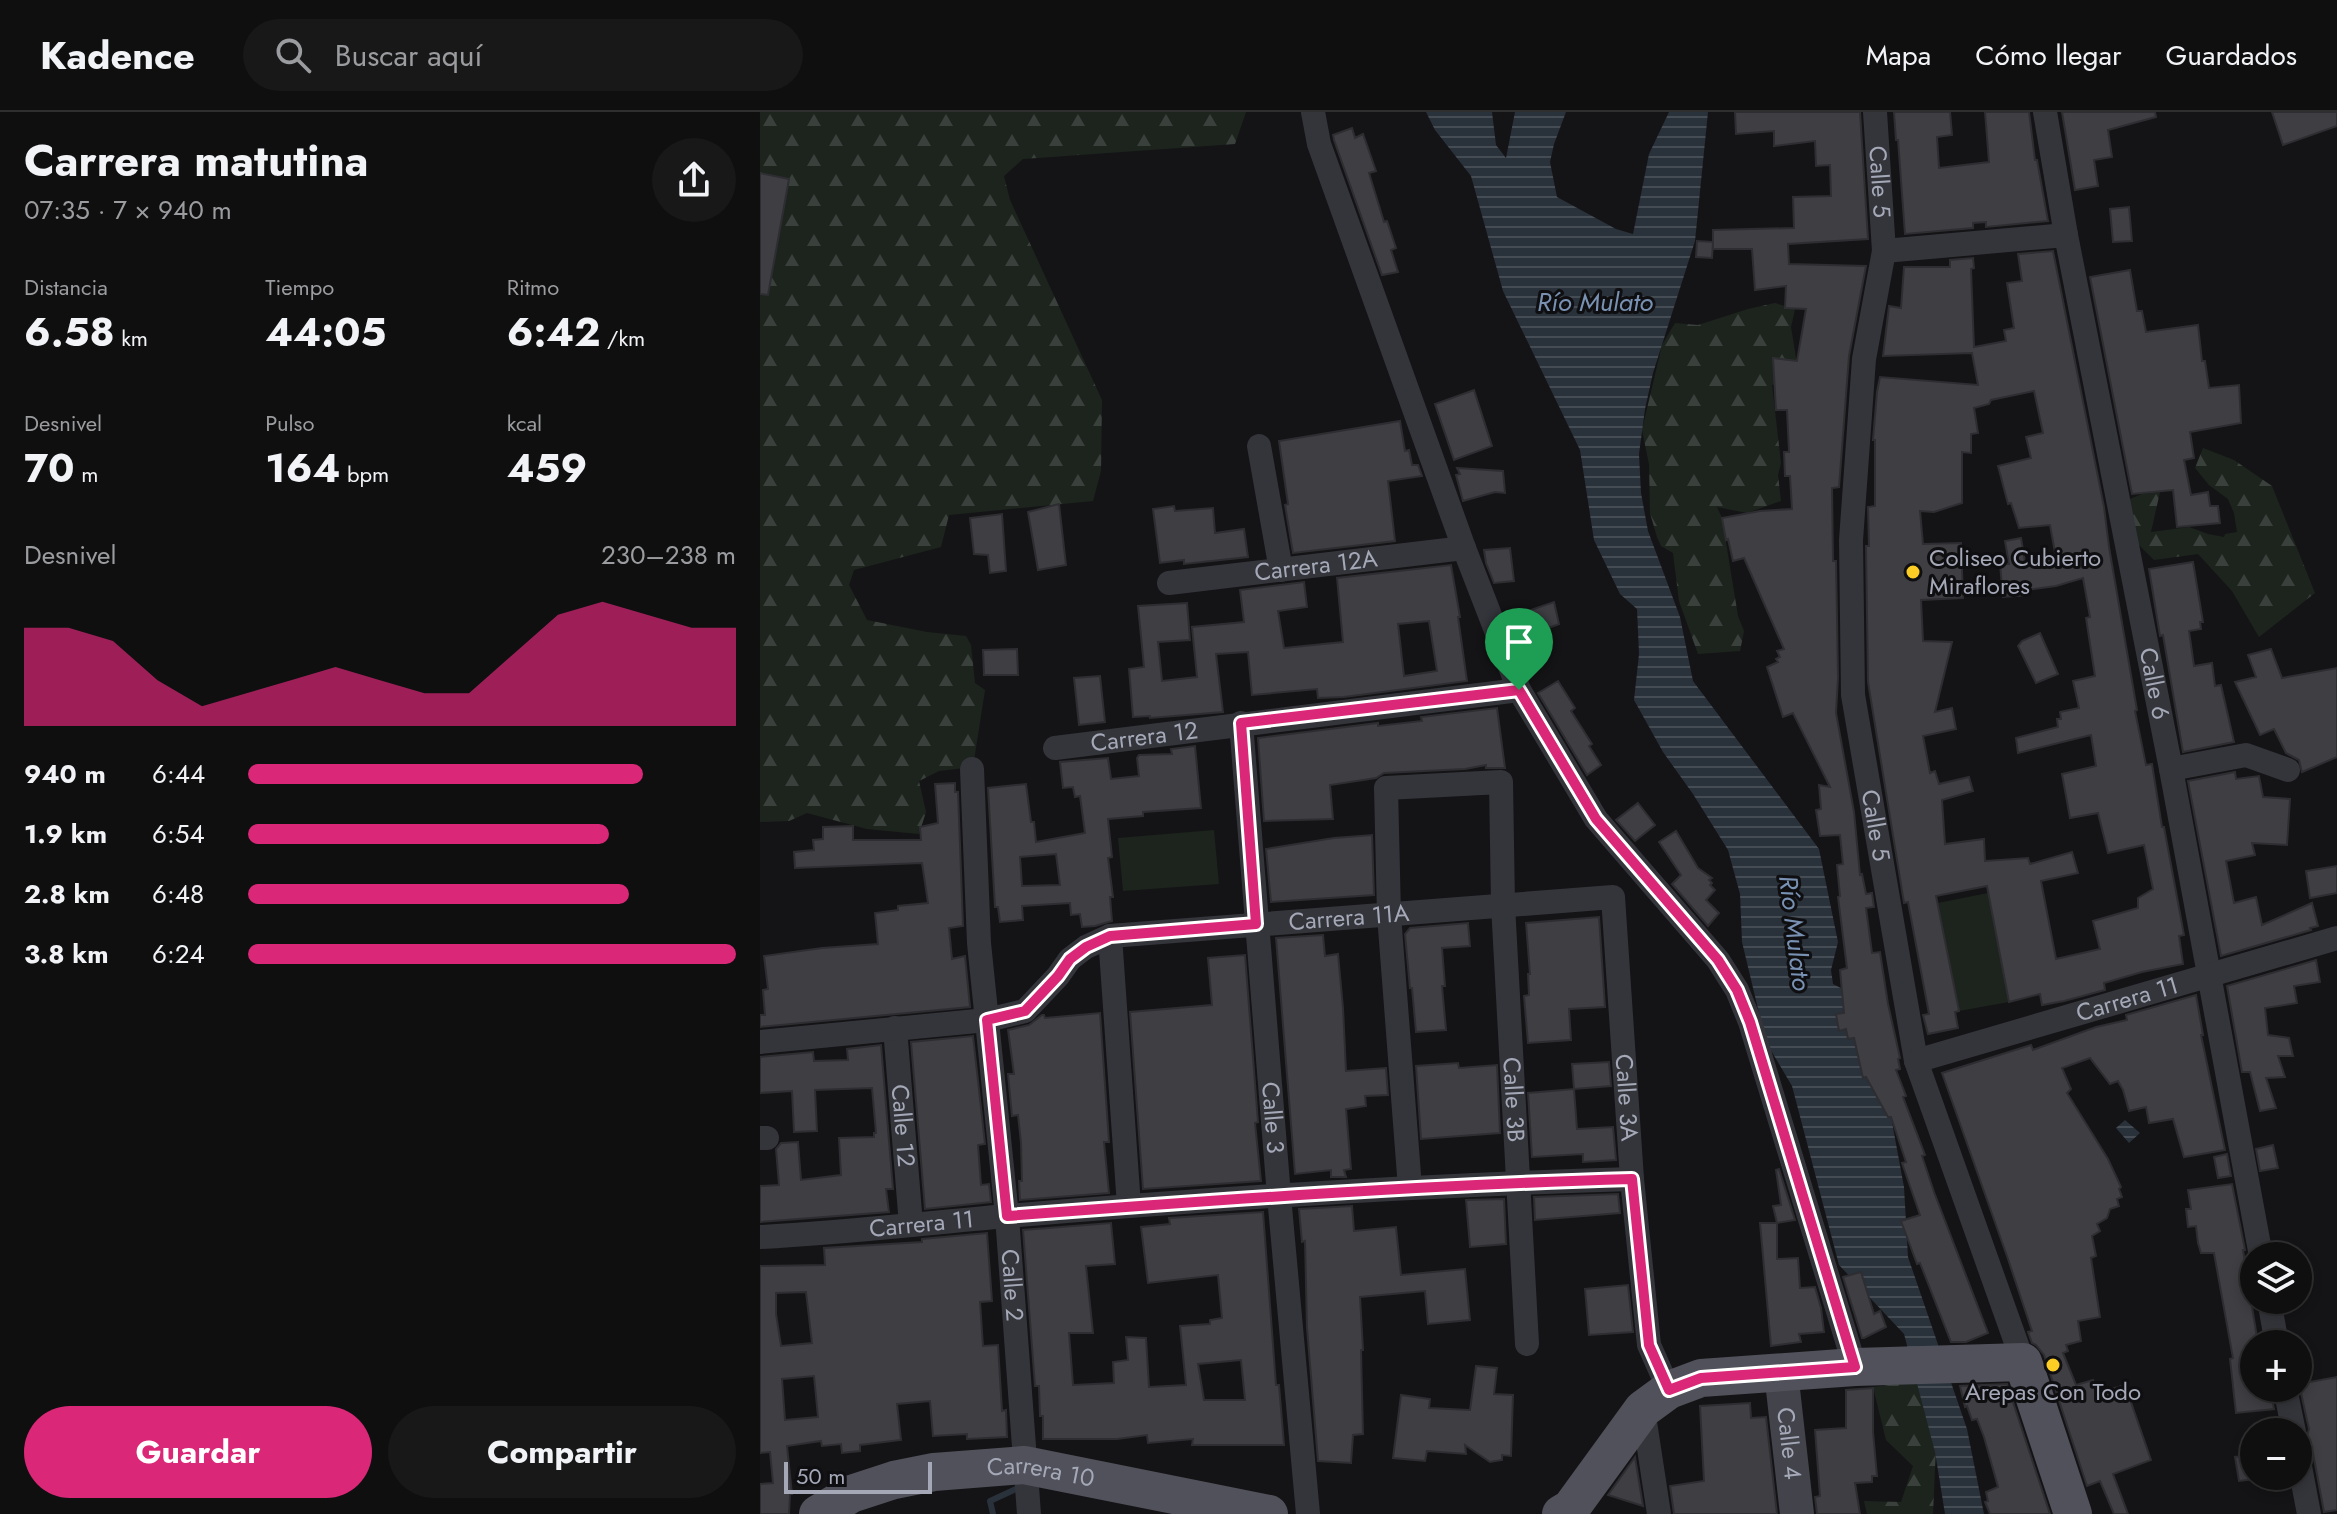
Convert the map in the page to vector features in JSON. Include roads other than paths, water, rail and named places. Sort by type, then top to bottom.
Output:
[{"type":"main road","points":[[1561,1514],[1571,1508],[1656,1399],[1701,1378],[1872,1367],[2023,1362]]},
{"type":"main road","name":"Calle 5","points":[[2023,1362],[2073,1514]]},
{"type":"main road","name":"Calle 4","points":[[1781,1372],[1797,1514]]},
{"type":"main road","name":"Carrera 10","points":[[818,1514],[851,1494],[894,1480],[934,1472],[1024,1465],[1269,1514]]},
{"type":"street","points":[[1313,112],[1319,144],[1464,548],[1519,690],[1596,819],[1718,960],[1737,990],[1872,1367]]},
{"type":"street","name":"Calle 5","points":[[1875,112],[1884,251],[1864,359],[1851,540],[1853,695],[1916,1061],[2023,1362]]},
{"type":"street","name":"Calle 6","points":[[2045,112],[2258,1242]]},
{"type":"street","points":[[1884,251],[2066,235]]},
{"type":"street","points":[[1259,446],[1281,570]]},
{"type":"street","name":"Carrera 12A","points":[[1169,583],[1464,548]]},
{"type":"street","name":"Carrera 12","points":[[1055,748],[1519,690]]},
{"type":"street","name":"Calle 3","points":[[1241,723],[1308,1514]]},
{"type":"street","points":[[2171,769],[2246,755],[2288,770]]},
{"type":"street","name":"Calle 2","points":[[972,769],[979,943],[1007,1216],[1029,1514]]},
{"type":"street","name":"Calle 3B","points":[[1389,915],[1386,788],[1501,782],[1503,905],[1527,1344]]},
{"type":"street","name":"Carrera 11A","points":[[987,1020],[1025,1011],[1070,959],[1086,947],[1110,936],[1613,897]]},
{"type":"street","name":"Calle 3A","points":[[1613,897],[1632,1179],[1656,1399],[1659,1514]]},
{"type":"street","points":[[1389,915],[1410,1188]]},
{"type":"street","points":[[1110,936],[1129,1206]]},
{"type":"street","name":"Carrera 11","points":[[1916,1061],[2337,938]]},
{"type":"street","points":[[760,1042],[987,1020]]},
{"type":"street","name":"Calle 12","points":[[895,1028],[911,1225]]},
{"type":"street","name":"Carrera 11","points":[[760,1237],[1279,1196],[1518,1182],[1632,1179]]},
{"type":"street","points":[[2304,1490],[2309,1514]]},
{"type":"water","name":"Río Mulato","points":[[1426,112],[1492,112],[1496,145],[1506,158],[1515,112],[1566,112],[1550,162],[1557,197],[1616,229],[1633,234],[1649,154],[1669,112],[1708,112],[1695,241],[1653,373],[1645,409],[1639,454],[1641,493],[1648,531],[1680,617],[1693,681],[1819,849],[1838,942],[1831,970],[1833,984],[1870,1003],[1904,1187],[1908,1257],[1967,1429],[1984,1514],[1945,1514],[1935,1452],[1904,1334],[1839,1265],[1792,1086],[1766,1042],[1742,942],[1740,894],[1728,850],[1663,752],[1634,700],[1639,654],[1637,609],[1620,594],[1594,540],[1580,450],[1503,291],[1471,176],[1435,130]]},
{"type":"water","points":[[2125,1120],[2140,1133],[2129,1143],[2116,1128]]},
{"type":"waterway","points":[[993,1514],[990,1501],[1016,1489]]},
{"type":"place","name":"Coliseo Cubierto Miraflores","points":[[1913,572]]},
{"type":"place","name":"Arepas Con Todo","points":[[2053,1365]]}]
